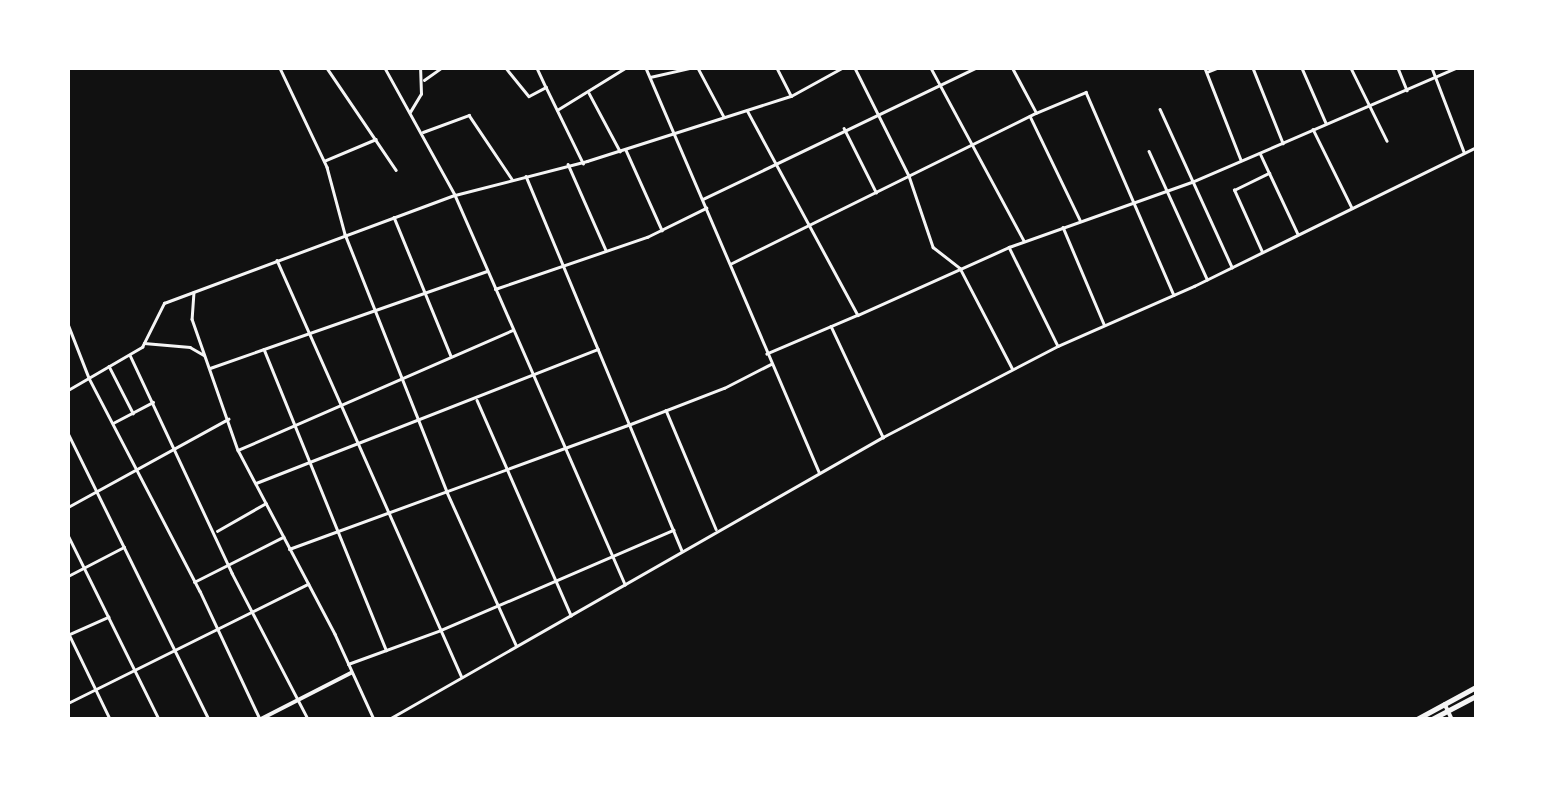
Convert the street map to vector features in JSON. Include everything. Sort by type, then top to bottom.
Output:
[{"type":"highway","points":[[1417,719],[1476,687]]},
{"type":"highway","points":[[1433,719],[1476,696]]},
{"type":"street","points":[[280,68],[324,160],[345,234],[447,492],[516,645]]},
{"type":"street","points":[[327,68],[396,170]]},
{"type":"street","points":[[386,68],[455,195],[532,377],[625,584]]},
{"type":"street","points":[[410,112],[422,81],[420,68]]},
{"type":"street","points":[[422,81],[441,68]]},
{"type":"street","points":[[506,68],[529,96],[546,87]]},
{"type":"street","points":[[537,68],[583,163]]},
{"type":"street","points":[[646,68],[819,472]]},
{"type":"street","points":[[650,76],[690,68]]},
{"type":"street","points":[[698,68],[723,117]]},
{"type":"street","points":[[777,68],[791,96]]},
{"type":"street","points":[[68,390],[130,355],[144,343],[160,305],[455,195],[568,164],[583,163],[791,96],[842,68]]},
{"type":"street","points":[[855,68],[909,176],[933,247],[960,268],[1012,370]]},
{"type":"street","points":[[931,68],[974,143],[1024,241]]},
{"type":"street","points":[[703,199],[775,161],[975,68]]},
{"type":"street","points":[[1013,68],[1036,113]]},
{"type":"street","points":[[1217,68],[1206,70],[1241,161]]},
{"type":"street","points":[[1253,68],[1283,143]]},
{"type":"street","points":[[1302,68],[1326,124]]},
{"type":"street","points":[[1351,68],[1387,141]]},
{"type":"street","points":[[1398,68],[1407,90]]},
{"type":"street","points":[[1432,68],[1433,78],[1464,152]]},
{"type":"street","points":[[767,354],[1009,247],[1192,182],[1455,68]]},
{"type":"street","points":[[557,110],[589,93],[622,69]]},
{"type":"street","points":[[730,264],[1036,113],[1086,92],[1174,295]]},
{"type":"street","points":[[589,93],[620,151]]},
{"type":"street","points":[[1160,109],[1232,267]]},
{"type":"street","points":[[747,110],[858,315]]},
{"type":"street","points":[[423,132],[469,115],[513,180]]},
{"type":"street","points":[[1030,116],[1080,221]]},
{"type":"street","points":[[844,128],[876,192]]},
{"type":"street","points":[[1313,130],[1352,208]]},
{"type":"street","points":[[324,160],[376,139]]},
{"type":"street","points":[[389,719],[883,437],[1058,346],[1208,279],[1476,147]]},
{"type":"street","points":[[626,150],[662,230]]},
{"type":"street","points":[[1149,151],[1208,279]]},
{"type":"street","points":[[1260,153],[1298,234]]},
{"type":"street","points":[[568,164],[606,250]]},
{"type":"street","points":[[1262,252],[1234,190],[1269,173]]},
{"type":"street","points":[[526,176],[682,551]]},
{"type":"street","points":[[495,289],[562,263],[662,230],[706,208]]},
{"type":"street","points":[[394,216],[451,356]]},
{"type":"street","points":[[1063,227],[1104,325]]},
{"type":"street","points":[[1009,247],[1058,346]]},
{"type":"street","points":[[277,260],[461,676]]},
{"type":"street","points":[[209,368],[488,271]]},
{"type":"street","points":[[194,292],[192,318],[238,450],[374,719]]},
{"type":"street","points":[[68,324],[89,378],[194,582],[260,719],[351,673]]},
{"type":"street","points":[[831,326],[883,437]]},
{"type":"street","points":[[238,450],[513,330]]},
{"type":"street","points":[[144,343],[190,346],[204,355]]},
{"type":"street","points":[[264,349],[386,650]]},
{"type":"street","points":[[255,483],[477,399],[598,349]]},
{"type":"street","points":[[130,355],[177,448],[229,564],[308,719]]},
{"type":"street","points":[[289,549],[628,425],[771,364]]},
{"type":"street","points":[[109,366],[133,413]]},
{"type":"street","points":[[477,399],[571,615]]},
{"type":"street","points":[[113,423],[153,402]]},
{"type":"street","points":[[666,410],[717,531]]},
{"type":"street","points":[[68,507],[228,419]]},
{"type":"street","points":[[68,433],[209,719]]},
{"type":"street","points":[[216,531],[266,503]]},
{"type":"street","points":[[348,664],[441,630],[673,530]]},
{"type":"street","points":[[68,535],[159,719]]},
{"type":"street","points":[[194,582],[283,537]]},
{"type":"street","points":[[68,576],[124,547]]},
{"type":"street","points":[[68,703],[174,648],[308,584]]},
{"type":"street","points":[[108,617],[69,633],[110,719]]},
{"type":"street","points":[[1445,704],[1452,719]]}]
